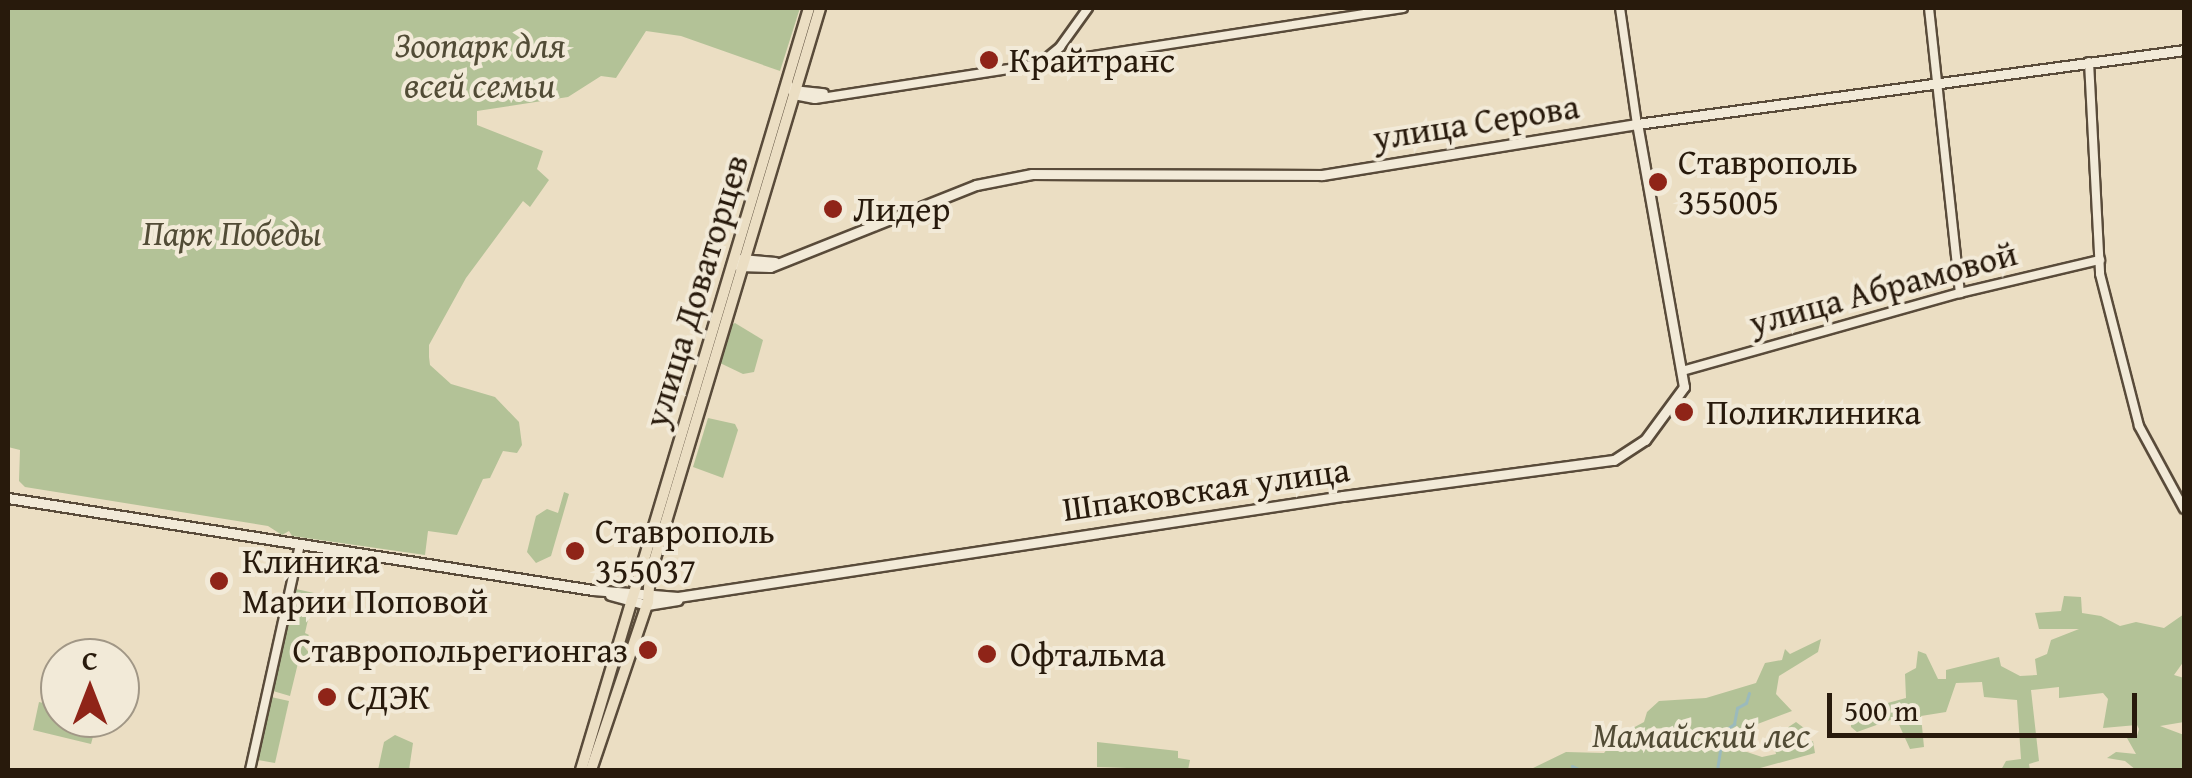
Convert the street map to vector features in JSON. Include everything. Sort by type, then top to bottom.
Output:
[{"type":"main road","name":"улица Доваторцев","points":[[581,770],[632,590],[740,262],[810,8]]},
{"type":"main road","name":"улица Доваторцев","points":[[646,607],[650,575],[737,284],[740,262],[750,240],[774,143],[790,109],[790,91],[800,74],[820,8]]},
{"type":"main road","name":"улица Серова","points":[[737,284],[744,276],[976,185],[1032,174],[1322,175],[1637,124],[2184,50]]},
{"type":"main road","points":[[1637,124],[1682,371]]},
{"type":"main road","points":[[750,240],[759,256],[779,263]]},
{"type":"main road","name":"улица Серова","points":[[740,262],[779,263]]},
{"type":"main road","name":"Шпаковская улица","points":[[593,590],[646,607],[689,596],[1351,494],[1614,460],[1640,446],[1675,403],[1684,387],[1682,371]]},
{"type":"main road","name":"Шпаковская улица","points":[[8,498],[593,590],[689,596]]},
{"type":"main road","points":[[591,770],[646,607]]},
{"type":"street","points":[[1010,68],[1054,54],[1088,8]]},
{"type":"street","points":[[790,109],[818,96],[1403,8]]},
{"type":"street","points":[[1620,8],[1637,124]]},
{"type":"street","points":[[1929,8],[1960,293]]},
{"type":"street","points":[[2090,62],[2100,260],[2134,405],[2151,453],[2184,508]]},
{"type":"street","points":[[800,74],[806,87],[818,96]]},
{"type":"street","points":[[790,91],[818,96]]},
{"type":"street","name":"улица Абрамовой","points":[[1682,371],[1960,293],[2100,260]]},
{"type":"street","points":[[250,770],[300,544]]},
{"type":"green space","name":"Парк Победы","points":[[8,8],[800,8],[780,71],[681,36],[646,31],[616,78],[601,76],[568,97],[477,111],[477,125],[543,151],[537,169],[549,180],[530,207],[523,201],[466,278],[429,345],[430,365],[451,384],[495,397],[519,422],[522,445],[517,453],[503,451],[490,478],[483,479],[457,535],[428,531],[425,555],[292,536],[289,531],[282,535],[268,526],[25,487],[19,481],[20,450],[8,447]]},
{"type":"green space","points":[[735,323],[763,340],[754,372],[743,374],[720,363],[731,325]]},
{"type":"green space","points":[[708,418],[735,424],[738,430],[723,478],[693,467]]},
{"type":"green space","points":[[564,492],[569,494],[551,556],[536,563],[527,552],[536,516],[547,509],[558,513]]},
{"type":"green space","points":[[296,589],[314,593],[305,633],[309,635],[302,644],[311,655],[306,661],[299,659],[290,696],[273,691]]},
{"type":"green space","points":[[2064,596],[2081,597],[2082,613],[2101,616],[2120,626],[2136,622],[2164,628],[2184,614],[2184,661],[2174,675],[2184,678],[2184,722],[2160,726],[2184,735],[2184,770],[2136,770],[2125,761],[2107,758],[2116,752],[2136,754],[2127,738],[2137,736],[2137,725],[2103,728],[2108,699],[2103,693],[2059,698],[2059,687],[2031,690],[2039,761],[2029,764],[2030,770],[2001,770],[2006,761],[2021,759],[2017,700],[1984,697],[1982,682],[1956,683],[1946,712],[1921,716],[1924,747],[1910,749],[1896,718],[1857,732],[1851,727],[1851,713],[1906,698],[1905,674],[1916,668],[1918,651],[1926,654],[1938,679],[1946,679],[1946,670],[1999,657],[2001,666],[2020,676],[2037,675],[2035,659],[2047,654],[2051,640],[2079,629],[2039,629],[2035,613],[2061,611]]},
{"type":"green space","name":"Мамайский лес","points":[[1821,639],[1818,652],[1779,676],[1776,694],[1792,711],[1739,731],[1735,748],[1762,757],[1776,754],[1774,745],[1781,732],[1796,722],[1808,731],[1800,740],[1805,744],[1813,741],[1815,753],[1753,770],[1529,770],[1566,752],[1604,753],[1618,736],[1644,722],[1647,712],[1659,701],[1706,698],[1756,683],[1765,663],[1782,660],[1785,649],[1790,654]]},
{"type":"green space","points":[[271,697],[289,701],[275,763],[258,760]]},
{"type":"green space","points":[[39,702],[40,732],[33,730]]},
{"type":"green space","points":[[395,735],[413,743],[409,770],[378,770],[384,742]]},
{"type":"green space","points":[[66,738],[93,738],[91,744]]},
{"type":"green space","points":[[1097,742],[1178,751],[1178,758],[1190,760],[1188,770],[1097,767]]},
{"type":"waterway","points":[[1717,770],[1723,732],[1734,724],[1737,708],[1746,703],[1749,693]]},
{"type":"waterway","points":[[1572,766],[1581,770]]},
{"type":"place","name":"Крайтранс","points":[[989,60]]},
{"type":"place","name":"Ставрополь 355005","points":[[1658,182]]},
{"type":"place","name":"Лидер","points":[[833,209]]},
{"type":"place","name":"Поликлиника","points":[[1684,412]]},
{"type":"place","name":"Ставрополь 355037","points":[[575,551]]},
{"type":"place","name":"Клиника Марии Поповой","points":[[219,581]]},
{"type":"place","name":"Ставропольрегионгаз","points":[[648,650]]},
{"type":"place","name":"Офтальма","points":[[987,654]]},
{"type":"place","name":"СДЭК","points":[[327,697]]},
{"type":"park label","name":"Зоопарк для всей семьи","points":[[480,65]]}]
